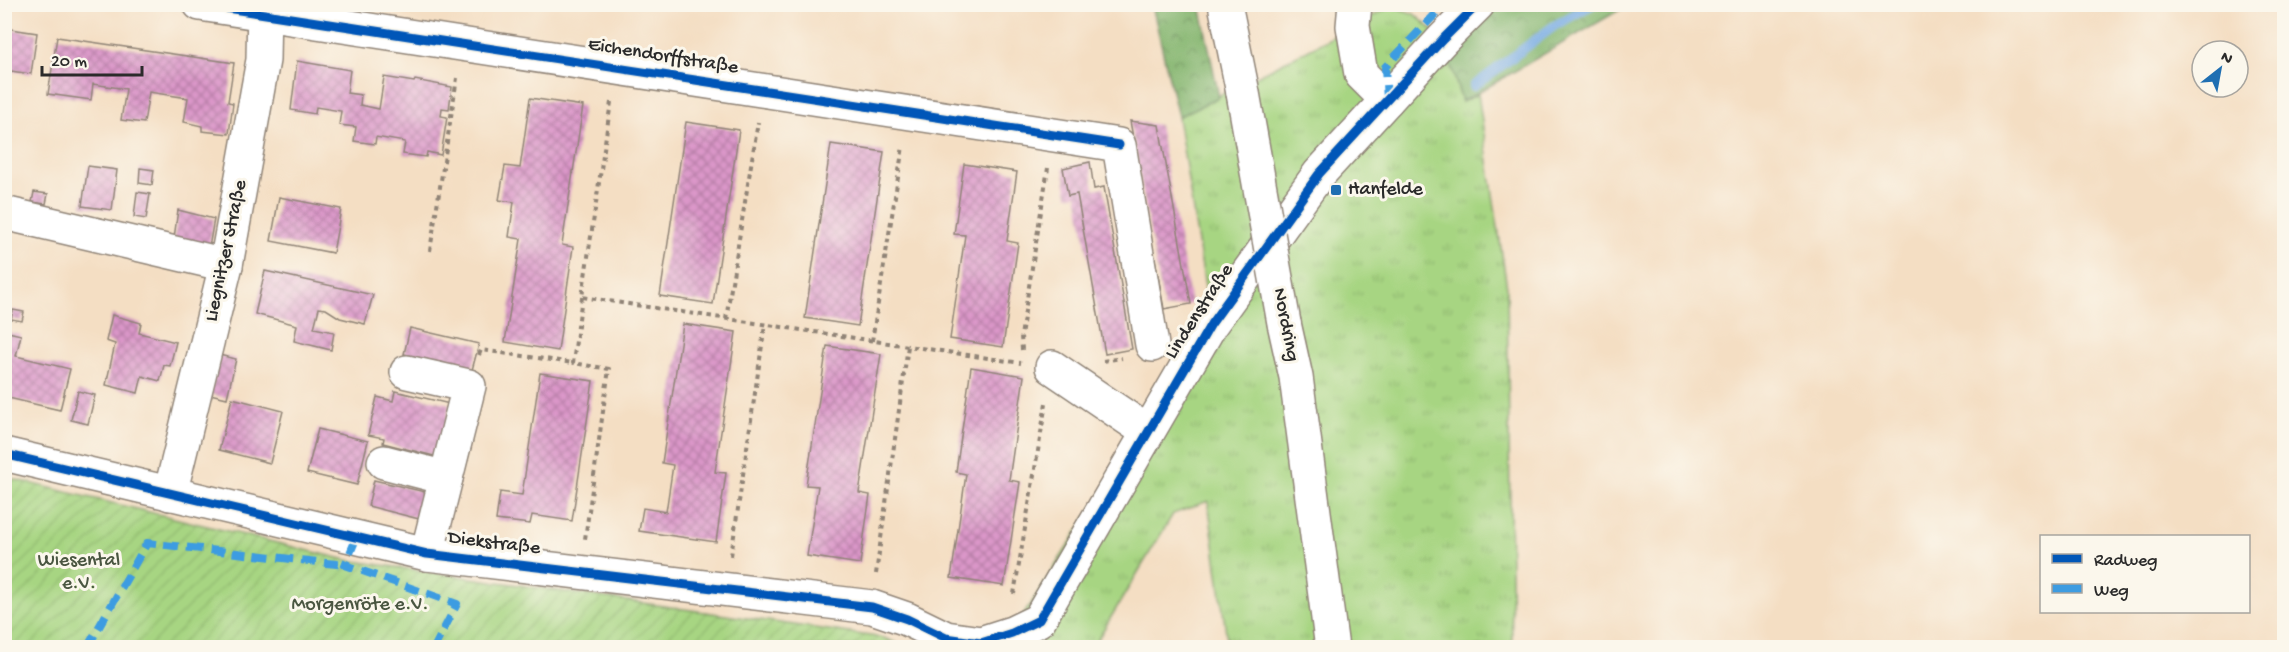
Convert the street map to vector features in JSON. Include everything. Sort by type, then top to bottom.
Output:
[{"type":"street","name":"Eichendorffstraße","points":[[200,4],[264,9],[462,44],[1119,145],[1152,345]]},
{"type":"street","name":"Nordring","points":[[1226,4],[1284,323],[1296,377],[1332,648]]},
{"type":"street","points":[[1355,4],[1353,27],[1360,74],[1387,100]]},
{"type":"street","name":"Lindenstraße","points":[[1039,620],[1211,324],[1301,197],[1318,174],[1478,4]]},
{"type":"street","name":"Liegnitzer Straße","points":[[170,494],[226,265],[263,60],[264,9]]},
{"type":"street","points":[[4,213],[226,265]]},
{"type":"street","points":[[1052,367],[1148,432]]},
{"type":"street","points":[[407,372],[469,386],[427,554]]},
{"type":"street","name":"Diekstraße","points":[[4,454],[427,554],[872,607],[907,618],[946,638],[982,645]]},
{"type":"street","points":[[384,462],[446,478]]},
{"type":"street","points":[[982,645],[1039,620]]},
{"type":"path","points":[[430,251],[462,44]]},
{"type":"path","points":[[573,363],[616,68]]},
{"type":"path","points":[[726,319],[763,91]]},
{"type":"path","points":[[872,341],[909,113]]},
{"type":"path","points":[[582,297],[1023,363],[1021,336],[1053,135]]},
{"type":"path","points":[[726,590],[765,325]]},
{"type":"path","points":[[872,607],[908,346]]},
{"type":"path","points":[[469,386],[481,350],[609,369],[581,572]]},
{"type":"path","points":[[1039,620],[1013,597],[1052,367]]},
{"type":"green space","points":[[1152,5],[1200,5],[1219,97],[1178,117]]},
{"type":"green space","points":[[1478,5],[1628,5],[1462,102],[1443,39]]},
{"type":"green space","points":[[1392,6],[1414,14],[1443,39],[1462,102],[1478,94],[1507,288],[1512,647],[1228,647],[1208,501],[1173,514],[1093,647],[982,648],[1012,633],[1211,324],[1178,117]]},
{"type":"green space","points":[[5,477],[347,560],[884,638],[905,647],[5,647]]},
{"type":"building","points":[[4,28],[37,33],[31,74],[4,70]]},
{"type":"building","points":[[57,37],[234,63],[228,102],[233,103],[229,134],[202,131],[202,126],[184,122],[188,98],[149,92],[144,123],[121,120],[126,89],[93,84],[91,100],[48,94]]},
{"type":"building","points":[[297,61],[350,70],[347,93],[361,95],[360,105],[379,109],[384,77],[452,87],[449,109],[442,108],[441,116],[447,117],[441,155],[427,152],[426,157],[403,154],[405,142],[376,137],[375,144],[354,141],[356,127],[339,125],[341,111],[316,107],[315,114],[291,110]]},
{"type":"building","points":[[530,98],[583,106],[562,245],[573,247],[558,351],[505,342],[521,239],[509,237],[514,202],[499,200],[505,166],[520,168]]},
{"type":"building","points":[[1130,121],[1159,125],[1191,304],[1164,309]]},
{"type":"building","points":[[686,122],[739,130],[713,304],[660,296]]},
{"type":"building","points":[[831,144],[884,152],[858,326],[805,318]]},
{"type":"building","points":[[1090,162],[1094,189],[1104,187],[1132,349],[1105,354],[1077,194],[1068,196],[1063,168]]},
{"type":"building","points":[[964,164],[1017,172],[1007,241],[1018,243],[1003,347],[950,339],[965,235],[954,234]]},
{"type":"building","points":[[88,166],[117,170],[112,210],[82,206]]},
{"type":"building","points":[[140,168],[154,170],[152,185],[139,183]]},
{"type":"building","points":[[34,192],[48,194],[46,204],[32,202]]},
{"type":"building","points":[[137,192],[150,194],[146,219],[134,217]]},
{"type":"building","points":[[279,197],[341,209],[333,253],[271,241]]},
{"type":"building","points":[[178,210],[214,219],[208,253],[173,245]]},
{"type":"building","points":[[265,271],[373,295],[365,324],[340,318],[326,309],[319,308],[314,328],[334,332],[331,350],[294,341],[297,325],[255,314]]},
{"type":"building","points":[[13,310],[24,312],[22,321],[11,319]]},
{"type":"building","points":[[112,315],[141,323],[139,333],[176,342],[170,366],[164,365],[160,381],[142,376],[138,393],[106,385],[115,344],[106,341]]},
{"type":"building","points":[[683,324],[736,332],[715,472],[726,473],[716,542],[639,531],[643,508],[666,512],[673,465],[662,463]]},
{"type":"building","points":[[410,328],[479,344],[472,370],[404,354]]},
{"type":"building","points":[[4,331],[21,335],[16,356],[70,369],[60,410],[4,397],[11,366],[4,364]]},
{"type":"building","points":[[827,346],[881,354],[859,493],[870,495],[860,564],[807,556],[818,486],[806,485]]},
{"type":"building","points":[[219,355],[236,359],[227,398],[210,394]]},
{"type":"building","points":[[971,367],[1024,376],[1009,480],[1020,482],[1004,586],[951,578],[966,474],[956,472]]},
{"type":"building","points":[[540,373],[593,381],[572,521],[532,515],[530,524],[496,520],[500,492],[522,495]]},
{"type":"building","points":[[78,391],[95,395],[88,424],[71,420]]},
{"type":"building","points":[[395,391],[450,404],[438,457],[383,443],[384,438],[368,435],[377,397],[393,401]]},
{"type":"building","points":[[232,398],[283,411],[270,463],[219,450]]},
{"type":"building","points":[[318,429],[368,441],[357,485],[307,473]]},
{"type":"building","points":[[374,480],[429,493],[423,520],[368,506]]},
{"type":"waterway","points":[[1474,86],[1554,26],[1593,4]]},
{"type":"marked path","points":[[1387,100],[1385,67],[1445,4]]},
{"type":"marked path","points":[[356,539],[345,565],[457,604],[434,648]]},
{"type":"marked path","points":[[87,648],[147,543],[345,565]]},
{"type":"cycle path","points":[[200,4],[1119,145]]},
{"type":"cycle path","points":[[4,454],[427,554],[872,607],[907,619],[946,638],[981,643],[1012,633],[1039,620],[1211,324],[1319,174],[1478,4]]},
{"type":"place","name":"Hanfelde","points":[[1336,190]]},
{"type":"park label","name":"Wiesental e.V.","points":[[79,572]]},
{"type":"park label","name":"Morgenröte e.V.","points":[[360,605]]}]
